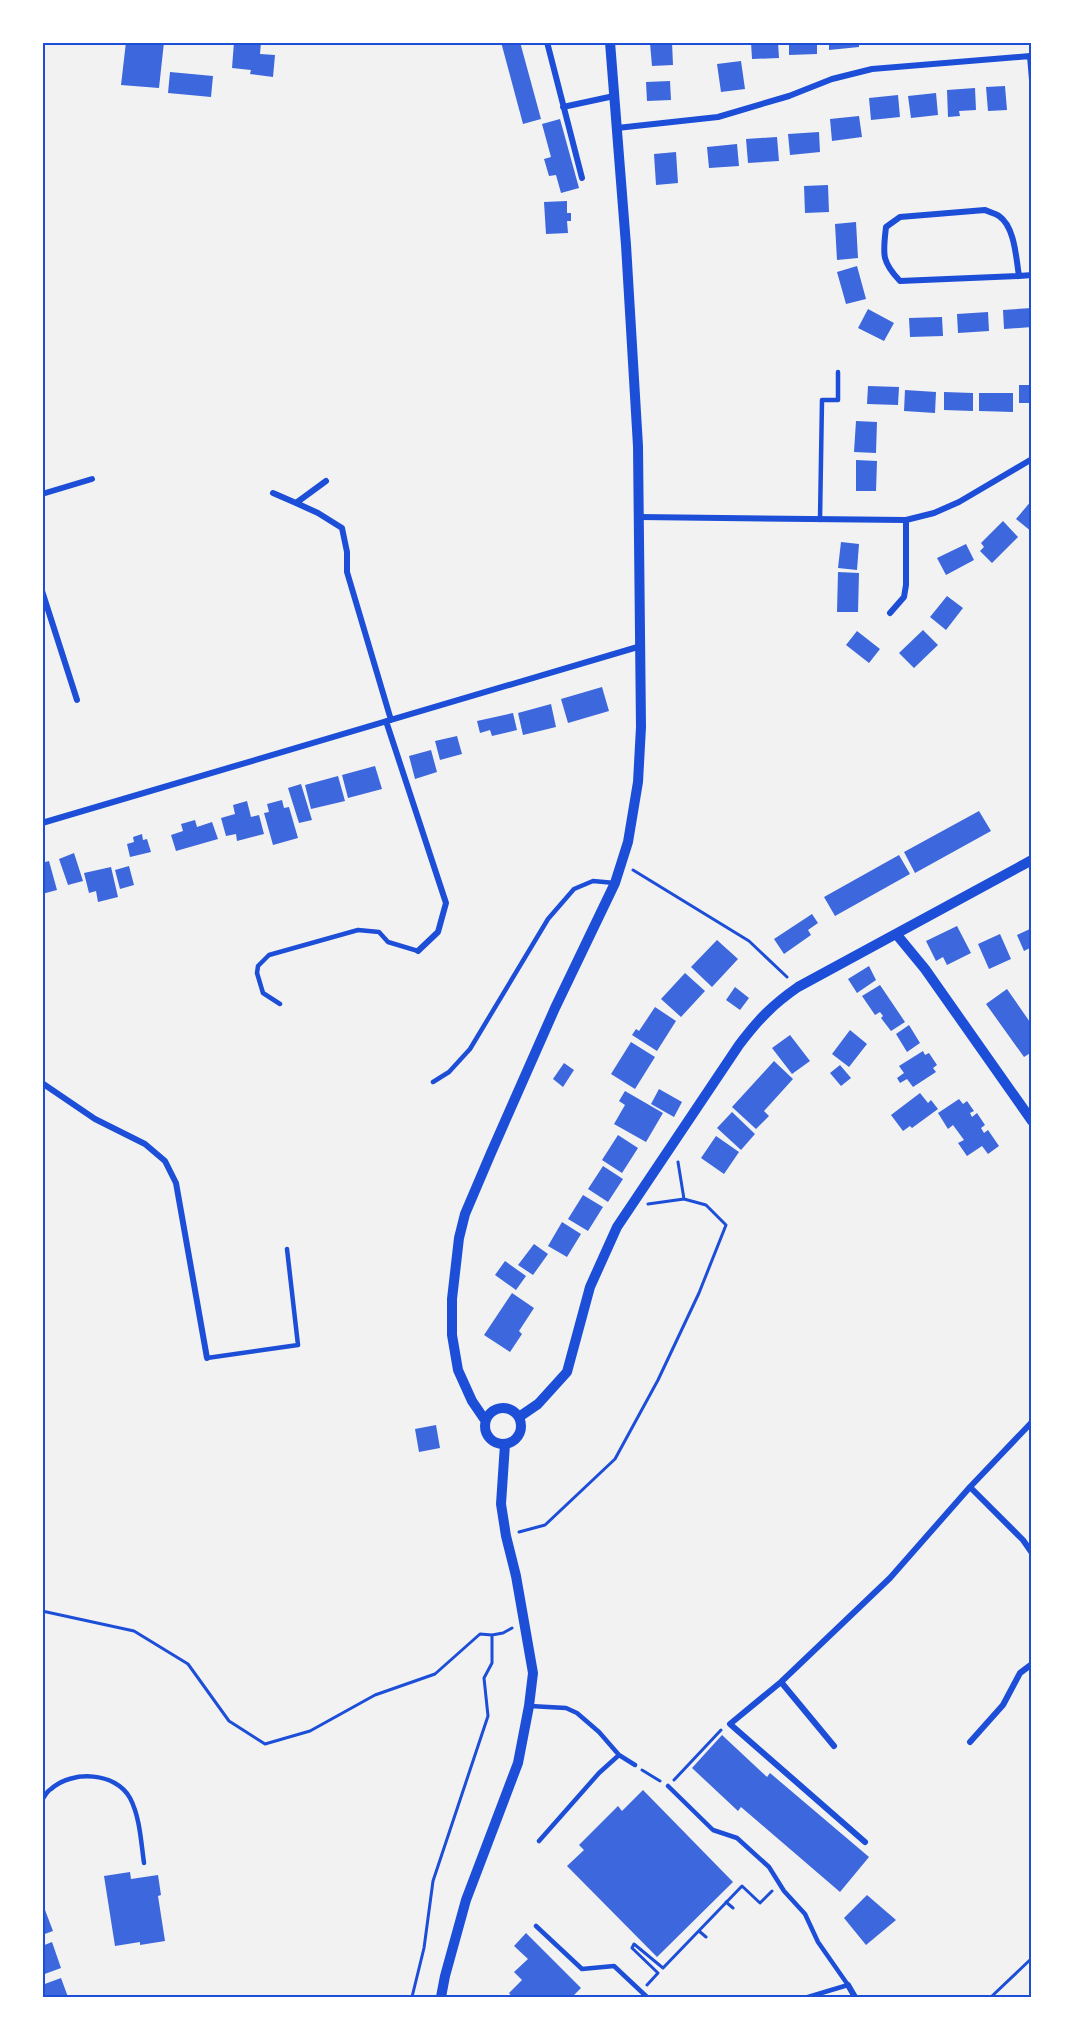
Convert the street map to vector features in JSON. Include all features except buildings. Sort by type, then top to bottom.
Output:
[{"type":"street","points":[[548,42],[582,178]]},
{"type":"street","points":[[485,1420],[472,1401],[458,1370],[452,1335],[452,1299],[459,1238],[465,1214],[491,1153],[555,1008],[615,883],[628,842],[638,782],[641,646],[636,410],[610,42]]},
{"type":"street","points":[[617,128],[718,117],[789,96],[832,79],[872,69],[1030,56],[1032,80]]},
{"type":"street","points":[[563,107],[614,96]]},
{"type":"street","points":[[1019,276],[1012,239],[1005,222],[998,215],[985,210],[900,217],[886,227],[884,248],[887,267],[900,281],[1019,276],[1032,275]]},
{"type":"street","points":[[639,517],[906,520],[934,513],[958,502],[1032,459]]},
{"type":"street","points":[[42,494],[92,479]]},
{"type":"street","points":[[296,503],[327,481]]},
{"type":"street","points":[[273,493],[318,513],[342,528],[347,552],[347,572],[389,721],[446,903],[438,932],[418,951]]},
{"type":"street","points":[[890,613],[904,597],[906,520]]},
{"type":"street","points":[[42,591],[77,700]]},
{"type":"street","points":[[42,824],[641,646]]},
{"type":"street","points":[[519,1417],[538,1404],[567,1372],[590,1287],[617,1227],[760,1017],[798,987],[1032,860]]},
{"type":"street","points":[[897,935],[925,969],[1032,1121]]},
{"type":"street","points":[[42,1083],[95,1119],[145,1144],[165,1161],[176,1183],[207,1358]]},
{"type":"street","points":[[498,1408],[510,1409],[519,1417],[521,1428],[515,1439],[505,1444],[493,1441],[489,1437],[484,1426],[485,1420],[492,1411],[498,1408]]},
{"type":"street","points":[[865,1842],[730,1724],[782,1682],[890,1578],[970,1487],[1032,1422]]},
{"type":"street","points":[[441,1997],[466,1900],[518,1762],[533,1673],[501,1504],[505,1444]]},
{"type":"street","points":[[970,1487],[1023,1540],[1032,1553]]},
{"type":"street","points":[[970,1742],[1003,1705],[1020,1673],[1032,1664]]},
{"type":"street","points":[[782,1682],[834,1746]]},
{"type":"street","points":[[848,1985],[855,1997]]},
{"type":"lane","points":[[820,520],[822,400],[838,400],[838,372]]},
{"type":"lane","points":[[433,1082],[449,1072],[470,1049],[548,919],[574,889],[593,881],[615,883]]},
{"type":"lane","points":[[280,1004],[263,993],[257,973],[258,966],[269,955],[358,930],[379,932],[388,942],[418,951]]},
{"type":"lane","points":[[207,1358],[298,1345],[287,1249]]},
{"type":"lane","points":[[529,1706],[566,1708],[577,1713],[619,1755],[635,1765]]},
{"type":"lane","points":[[538,1841],[599,1773],[619,1755]]},
{"type":"lane","points":[[42,1800],[51,1788],[72,1778],[92,1777],[113,1780],[130,1797],[139,1828],[144,1863]]},
{"type":"lane","points":[[668,1786],[713,1830],[737,1838],[769,1867],[805,1914],[818,1942],[848,1985],[808,1997]]},
{"type":"lane","points":[[536,1926],[582,1969],[614,1966],[647,1997]]},
{"type":"path","points":[[622,863],[749,941],[798,987]]},
{"type":"path","points":[[674,1141],[684,1199]]},
{"type":"path","points":[[506,1536],[545,1525],[615,1459],[658,1380],[699,1293],[726,1225],[706,1205],[684,1199],[648,1204]]},
{"type":"path","points":[[42,1611],[134,1631],[188,1664],[229,1721],[265,1744],[310,1731],[375,1695],[435,1674],[480,1634],[503,1633],[512,1628]]},
{"type":"path","points":[[412,1997],[424,1948],[433,1881],[488,1716],[484,1678],[492,1663],[492,1635]]},
{"type":"path","points":[[635,1765],[668,1786],[718,1733],[730,1724]]},
{"type":"path","points":[[641,1992],[658,1973],[632,1948],[634,1944],[663,1968],[669,1965],[741,1886],[760,1903],[780,1884]]},
{"type":"path","points":[[726,1902],[733,1908]]},
{"type":"path","points":[[699,1930],[706,1937]]},
{"type":"path","points":[[991,1997],[1032,1958]]}]
